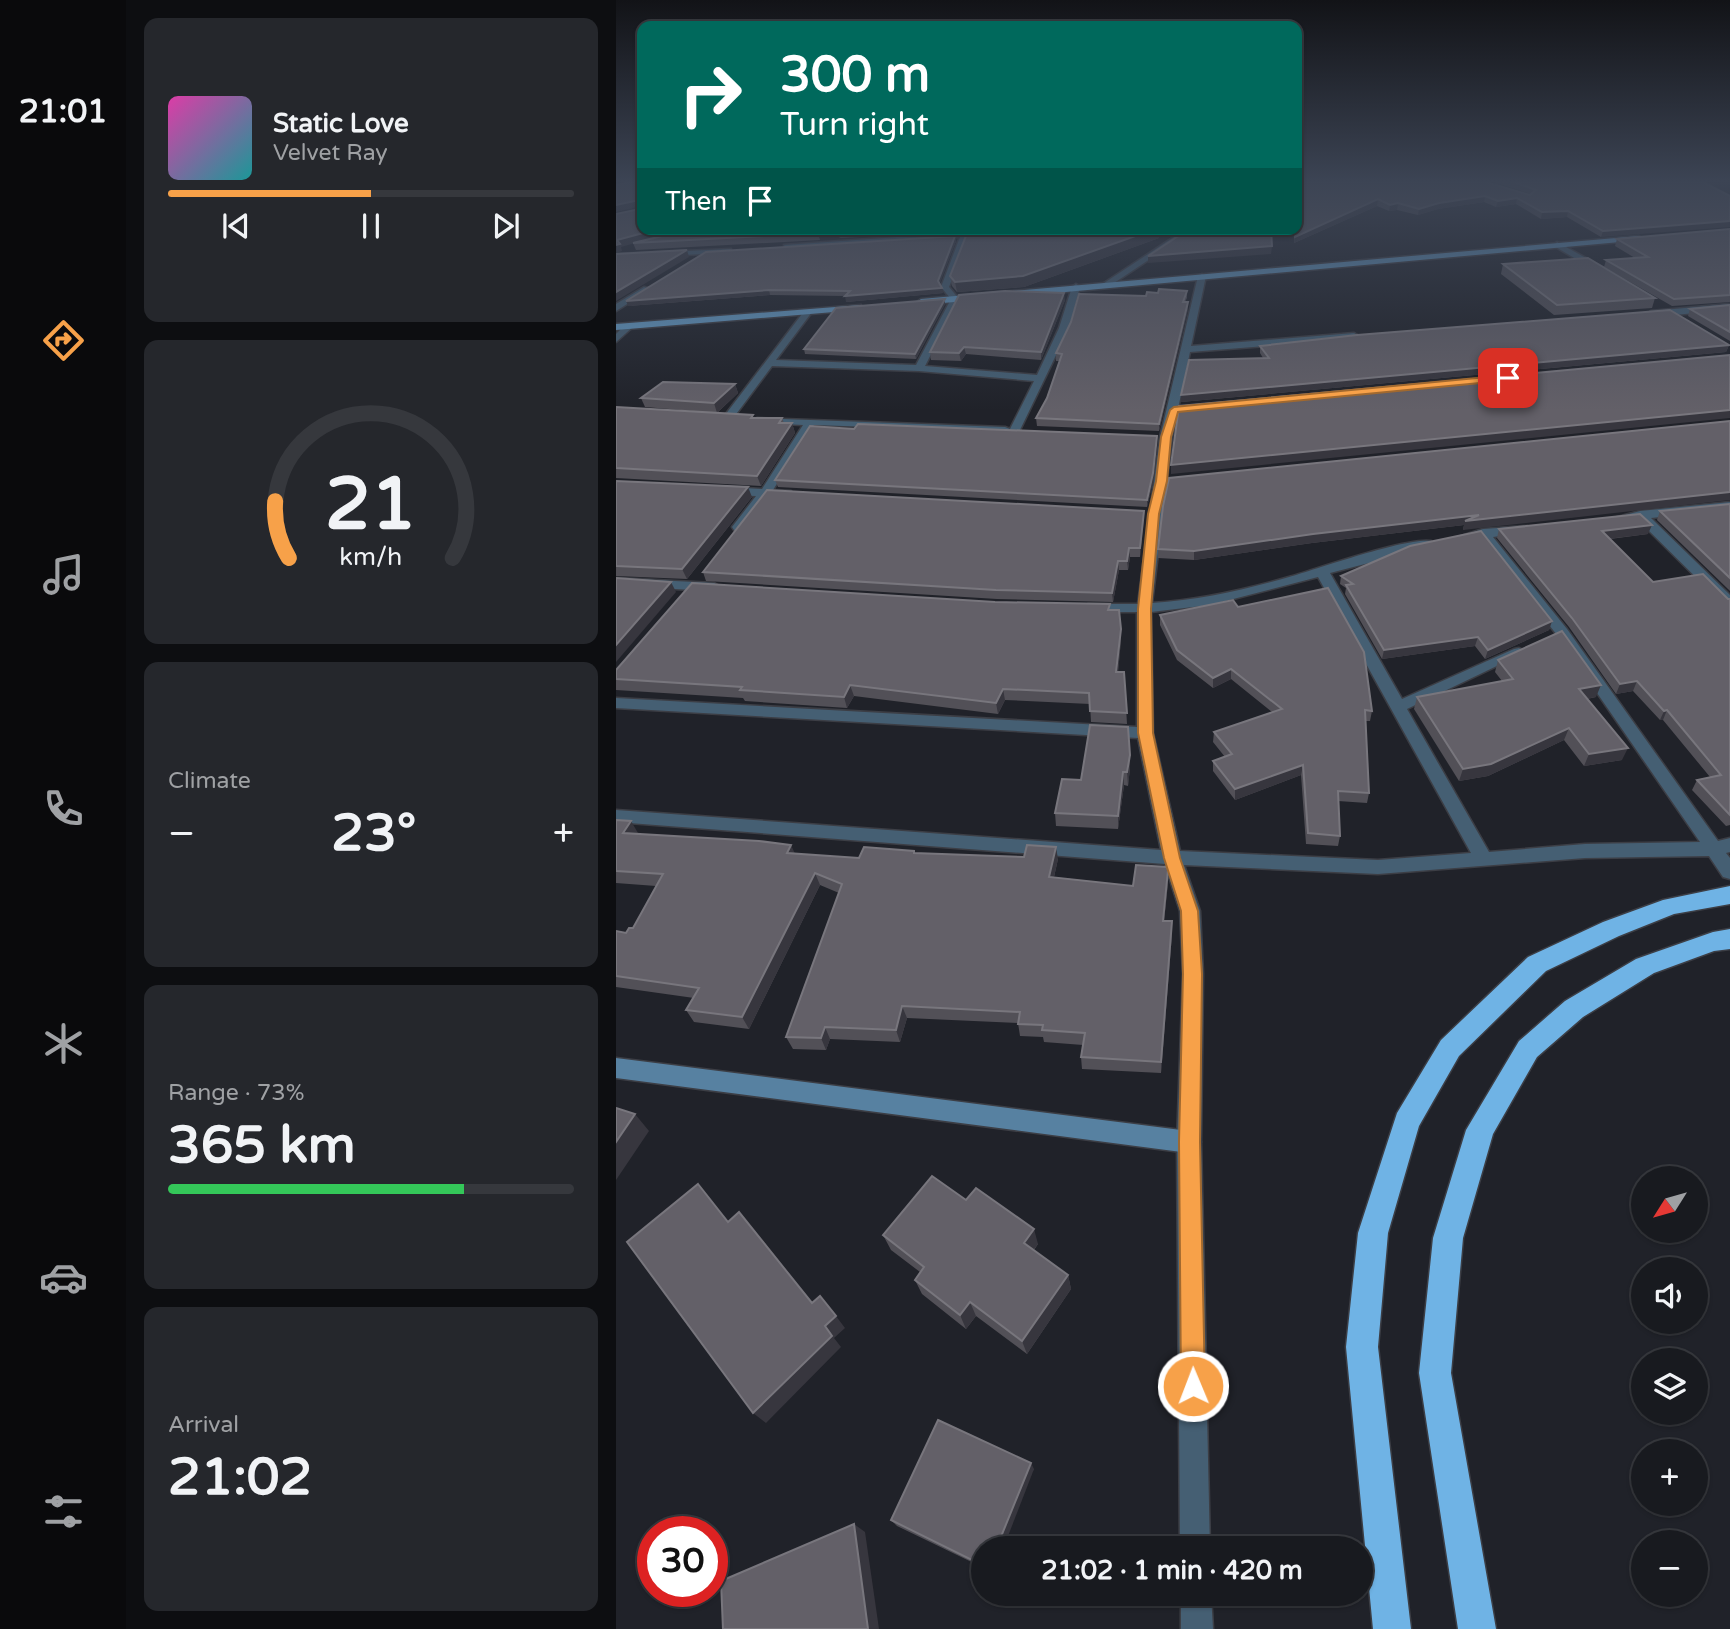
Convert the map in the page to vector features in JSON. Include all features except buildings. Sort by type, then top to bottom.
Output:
[{"type":"highway","points":[[1392,1629],[1362,1347],[1373,1233],[1407,1122],[1450,1048],[1537,964],[1611,929],[1671,906],[1730,895]]},
{"type":"highway","points":[[1477,1629],[1436,1373],[1448,1238],[1480,1130],[1528,1049],[1574,1009],[1645,966],[1713,942],[1730,939]]},
{"type":"main road","points":[[915,302],[1402,258]]},
{"type":"main road","points":[[616,327],[875,306]]},
{"type":"main road","points":[[616,1068],[1189,1142]]},
{"type":"street","points":[[684,267],[699,258]]},
{"type":"street","points":[[919,368],[955,299],[944,286],[955,258]]},
{"type":"street","points":[[1105,285],[1146,258]]},
{"type":"street","points":[[1582,258],[1615,278]]},
{"type":"street","points":[[1195,1536],[1189,1142],[1193,974],[1190,911],[1172,858],[1145,733],[1144,609],[1147,513],[1168,480],[1159,436],[1181,409],[1187,349],[1202,276]]},
{"type":"street","points":[[616,308],[662,281]]},
{"type":"street","points":[[1015,430],[1063,328],[1076,287]]},
{"type":"street","points":[[1661,305],[1684,320]]},
{"type":"street","points":[[1645,314],[1730,307]]},
{"type":"street","points":[[727,419],[808,312]]},
{"type":"street","points":[[616,339],[629,326]]},
{"type":"street","points":[[1187,349],[1367,335]]},
{"type":"street","points":[[770,363],[919,368],[1038,378]]},
{"type":"street","points":[[713,418],[741,419]]},
{"type":"street","points":[[755,420],[1028,431]]},
{"type":"street","points":[[733,534],[765,493],[811,421]]},
{"type":"street","points":[[711,490],[807,495]]},
{"type":"street","points":[[1601,520],[1730,506]]},
{"type":"street","points":[[1640,516],[1730,603]]},
{"type":"street","points":[[1077,608],[1144,609],[1211,600],[1375,554],[1483,533],[1535,527]]},
{"type":"street","points":[[1483,533],[1549,638],[1721,847],[1730,872]]},
{"type":"street","points":[[1322,571],[1483,859]]},
{"type":"street","points":[[616,582],[734,588]]},
{"type":"street","points":[[1398,707],[1549,638]]},
{"type":"street","points":[[616,703],[1145,733]]},
{"type":"street","points":[[616,816],[1172,858],[1378,867],[1585,851],[1721,847]]},
{"type":"street","points":[[1196,1606],[1197,1629]]},
{"type":"route","points":[[1193,1386],[1189,1142],[1193,974],[1190,911],[1172,858],[1145,733],[1144,609],[1152,555],[1154,514],[1166,437],[1174,410],[1508,378]]}]
